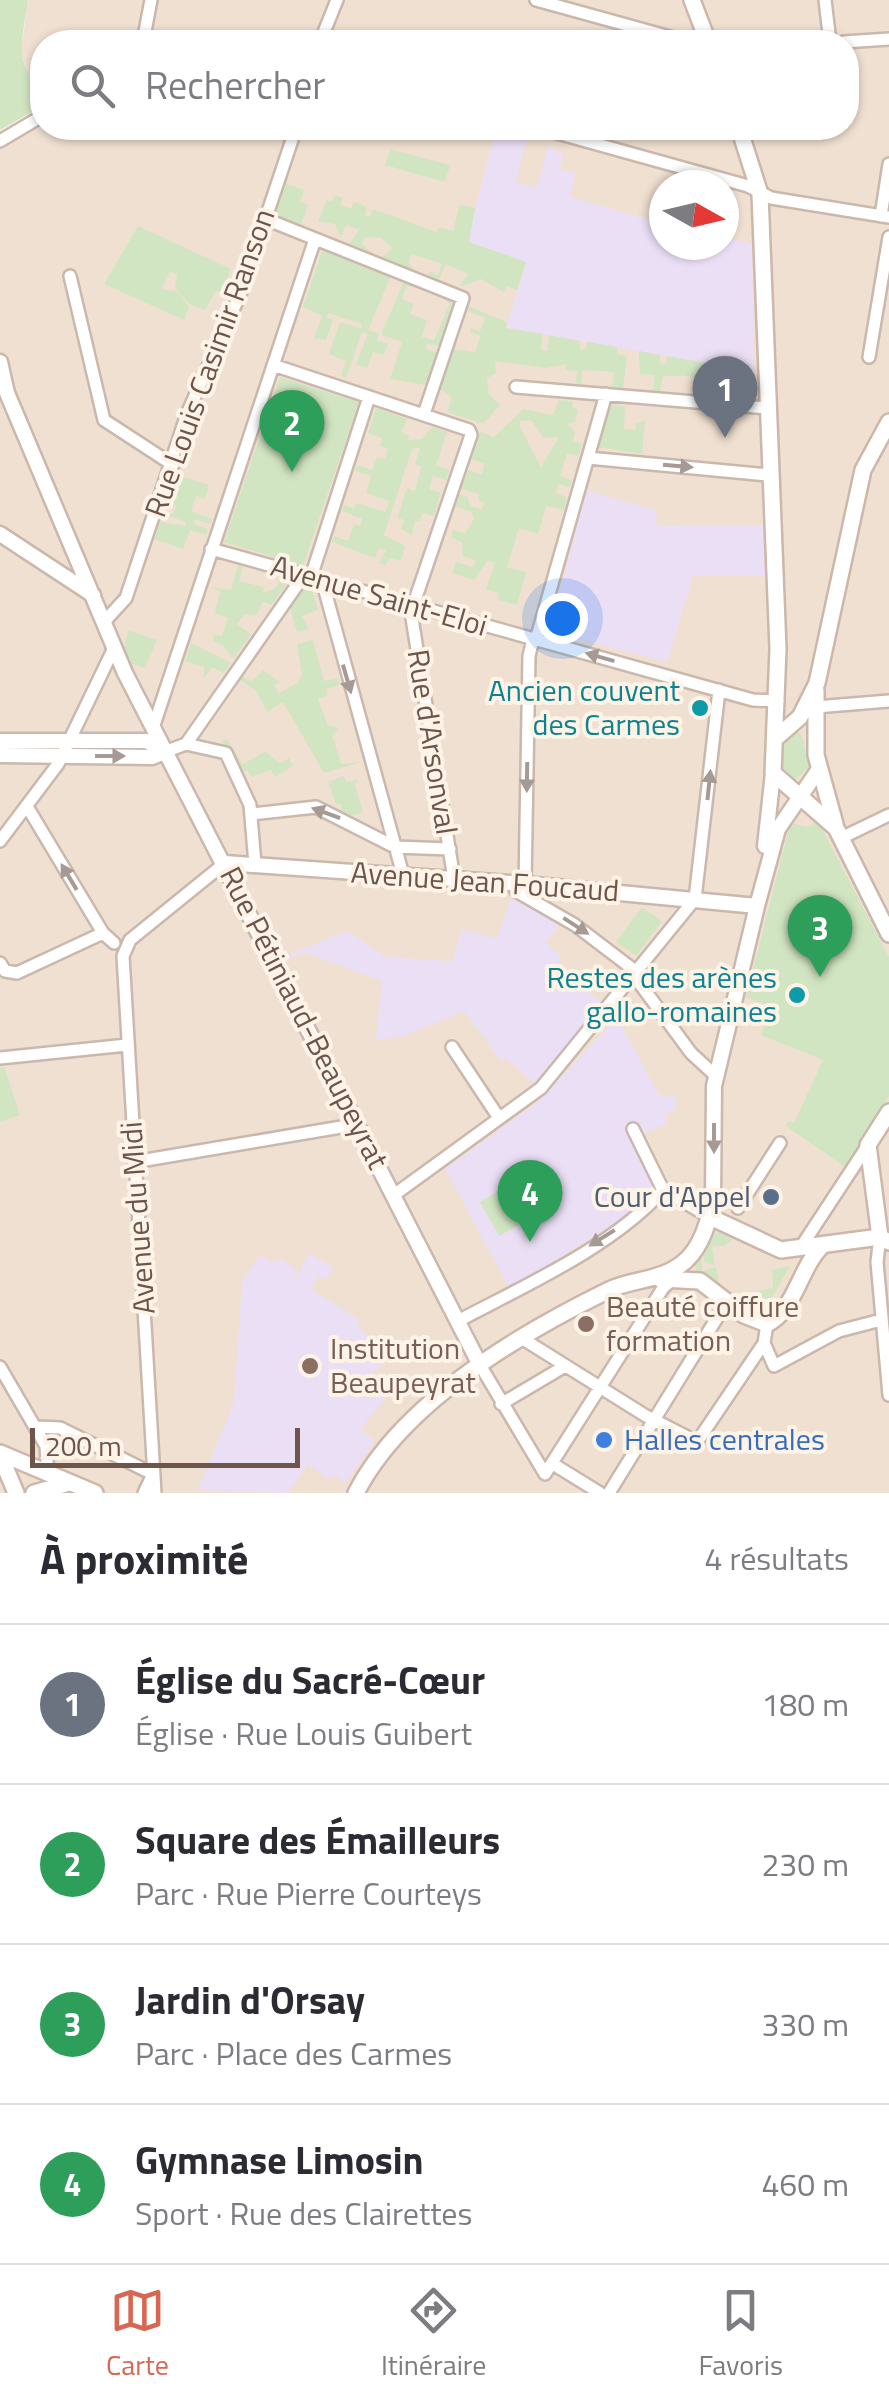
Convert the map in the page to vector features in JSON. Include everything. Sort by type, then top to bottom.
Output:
[{"type":"main road","points":[[692,0],[703,30]]},
{"type":"main road","points":[[743,140],[760,194],[768,475],[782,698],[773,773],[839,833]]},
{"type":"main road","points":[[889,422],[863,470],[812,704],[815,774],[889,934]]},
{"type":"main road","points":[[782,698],[812,704]]},
{"type":"main road","points":[[782,698],[815,738]]},
{"type":"main road","points":[[777,738],[812,704]]},
{"type":"main road","points":[[793,791],[815,774]]},
{"type":"main road","points":[[710,1217],[773,1248],[886,1236],[868,1145],[889,1112]]},
{"type":"main road","points":[[356,1493],[406,1428],[480,1365],[608,1290],[685,1269],[710,1217],[714,1198]]},
{"type":"main road","points":[[685,1269],[744,1315],[767,1324],[780,1315],[803,1268],[823,1245]]},
{"type":"main road","points":[[794,1248],[803,1268]]},
{"type":"main road","points":[[0,1454],[95,1493]]},
{"type":"main road","points":[[0,1454],[16,1493]]},
{"type":"main road","points":[[24,1493],[48,1475]]},
{"type":"main road","points":[[34,1493],[69,1483]]},
{"type":"street","points":[[145,30],[151,0]]},
{"type":"street","points":[[325,30],[337,0]]},
{"type":"street","points":[[536,0],[645,30]]},
{"type":"street","points":[[825,0],[829,30]]},
{"type":"street","points":[[859,41],[889,39]]},
{"type":"street","points":[[0,140],[30,123]]},
{"type":"street","name":"Rue Louis Casimir Ranson","points":[[104,622],[126,598],[191,402],[240,292],[292,140]]},
{"type":"street","points":[[583,140],[748,186],[760,194],[885,216],[889,164]]},
{"type":"street","points":[[263,218],[463,298],[424,414]]},
{"type":"street","points":[[870,357],[883,310],[889,237]]},
{"type":"street","points":[[154,726],[315,239]]},
{"type":"street","points":[[70,276],[104,420],[173,465]]},
{"type":"street","name":"Rue Pétiniaud-Beaupeyrat","points":[[0,362],[7,393],[114,648],[480,1365]]},
{"type":"street","points":[[273,365],[424,414],[468,430],[471,435],[413,606]]},
{"type":"street","points":[[516,387],[766,408]]},
{"type":"street","points":[[606,394],[528,656],[520,883],[516,891],[575,925],[636,975],[691,1053],[716,1076]]},
{"type":"street","points":[[369,396],[316,578],[403,876]]},
{"type":"street","points":[[588,458],[768,475]]},
{"type":"street","points":[[0,534],[94,595]]},
{"type":"street","name":"Avenue Saint-Eloi","points":[[211,549],[718,690],[782,698]]},
{"type":"street","points":[[186,744],[302,578],[316,578]]},
{"type":"street","name":"Rue d'Arsonval","points":[[413,606],[454,879]]},
{"type":"street","points":[[3,834],[28,808],[65,749],[114,648]]},
{"type":"street","points":[[394,1196],[541,1088],[695,899],[718,690]]},
{"type":"street","points":[[812,704],[889,701]]},
{"type":"street","points":[[0,741],[152,756],[186,744],[224,751],[251,814],[255,864]]},
{"type":"street","points":[[0,755],[65,749]]},
{"type":"street","points":[[714,1198],[716,1076],[734,1010],[753,896],[766,845],[773,773]]},
{"type":"street","points":[[752,906],[793,791]]},
{"type":"street","points":[[251,814],[316,807],[395,848],[450,849]]},
{"type":"street","points":[[785,816],[813,807]]},
{"type":"street","points":[[28,808],[123,962],[130,940]]},
{"type":"street","points":[[839,833],[889,815]]},
{"type":"street","points":[[114,943],[130,940],[225,863]]},
{"type":"street","name":"Avenue Jean Foucaud","points":[[225,863],[520,883],[752,906]]},
{"type":"street","points":[[0,962],[5,971],[17,973],[103,933]]},
{"type":"street","name":"Avenue du Midi","points":[[123,962],[156,1493]]},
{"type":"street","points":[[0,1058],[128,1045]]},
{"type":"street","points":[[452,1047],[499,1118]]},
{"type":"street","points":[[134,1162],[358,1124]]},
{"type":"street","points":[[633,1129],[664,1190],[710,1217]]},
{"type":"street","points":[[738,1208],[780,1143]]},
{"type":"street","points":[[794,1248],[868,1145]]},
{"type":"street","points":[[458,1321],[618,1228],[664,1190]]},
{"type":"street","points":[[886,1236],[877,1262],[889,1395]]},
{"type":"street","points":[[549,1469],[601,1386],[685,1269]]},
{"type":"street","points":[[610,1493],[728,1300]]},
{"type":"street","points":[[764,1343],[774,1366],[839,1330],[882,1320]]},
{"type":"street","points":[[524,1339],[697,1442],[764,1343],[767,1324]]},
{"type":"street","points":[[480,1365],[500,1404],[549,1469],[600,1493]]},
{"type":"street","points":[[500,1404],[564,1366]]},
{"type":"street","points":[[0,1367],[46,1446],[48,1475]]},
{"type":"street","points":[[37,1427],[60,1428],[152,1474]]},
{"type":"street","name":"Avenue du Midi","points":[[144,1493],[152,1474]]},
{"type":"shaded area","points":[[28,0],[889,0],[889,1493],[0,1493],[0,141],[30,123],[30,140],[859,140],[859,30],[30,30],[30,78],[21,52]]},
{"type":"shaded area","points":[[493,140],[527,140],[515,182],[537,188],[548,146],[563,154],[560,169],[576,173],[570,197],[649,220],[649,260],[739,260],[739,241],[752,244],[754,375],[719,374],[717,365],[506,328],[526,263],[469,242]]},
{"type":"shaded area","points":[[586,490],[656,510],[657,526],[763,525],[765,575],[693,576],[667,662],[550,631]]},
{"type":"shaded area","points":[[512,895],[562,921],[546,943],[561,956],[551,977],[582,987],[602,1003],[534,1083],[505,1058],[501,1061],[464,1011],[402,1037],[376,1040],[382,981],[304,952],[283,961],[281,957],[347,931],[386,957],[452,961],[462,929],[497,939]]},
{"type":"shaded area","points":[[617,1017],[659,1095],[675,1095],[676,1109],[664,1115],[667,1123],[641,1135],[655,1177],[652,1195],[640,1207],[510,1289],[445,1169],[540,1100]]},
{"type":"shaded area","name":"Institution Beaupeyrat","points":[[309,1253],[334,1268],[325,1280],[318,1276],[311,1289],[359,1320],[357,1325],[390,1358],[372,1374],[390,1393],[360,1429],[375,1441],[345,1483],[335,1475],[328,1479],[308,1464],[288,1493],[198,1490],[234,1402],[242,1282],[260,1255],[272,1263],[281,1259],[297,1270],[296,1278]]},
{"type":"green space","points":[[0,0],[28,0],[22,48],[30,75],[30,113],[0,130]]},
{"type":"green space","points":[[390,149],[450,165],[445,182],[385,165]]},
{"type":"green space","points":[[282,182],[304,190],[300,202],[308,205],[301,225],[270,213]]},
{"type":"green space","points":[[335,195],[343,198],[340,205],[351,209],[354,202],[367,207],[365,215],[369,217],[373,209],[437,232],[439,227],[453,231],[460,204],[475,208],[469,242],[526,262],[517,290],[507,286],[504,292],[481,279],[459,287],[468,274],[446,264],[439,279],[429,276],[429,271],[438,275],[442,264],[412,254],[408,263],[417,271],[382,257],[392,248],[381,238],[364,237],[362,244],[374,254],[349,244],[359,230],[346,225],[340,237],[335,224],[318,221],[327,200],[331,202]]},
{"type":"green space","points":[[138,226],[231,269],[222,293],[216,291],[205,310],[189,304],[175,288],[177,275],[170,272],[161,289],[177,291],[189,307],[184,320],[104,284]]},
{"type":"green space","points":[[323,249],[391,276],[368,330],[379,334],[377,341],[388,343],[384,355],[373,352],[367,368],[356,364],[368,334],[362,332],[346,378],[341,376],[346,361],[329,354],[340,322],[360,328],[362,324],[328,313],[327,317],[333,320],[326,340],[314,338],[322,316],[303,307]]},
{"type":"green space","points":[[404,281],[421,288],[407,286],[402,299],[414,304],[410,314],[427,320],[422,337],[434,340],[450,304],[439,295],[454,304],[440,346],[427,344],[426,349],[437,353],[427,385],[390,379],[402,342],[381,335]]},
{"type":"green space","points":[[468,306],[507,322],[506,328],[543,334],[541,350],[547,351],[549,335],[580,341],[580,349],[586,349],[587,342],[617,347],[617,354],[627,356],[623,388],[608,386],[613,384],[614,372],[582,370],[581,384],[576,383],[577,371],[566,370],[566,364],[546,368],[495,361],[496,374],[487,378],[489,394],[500,405],[483,424],[447,412],[452,398],[439,388],[452,349],[475,352],[480,336],[470,332],[471,328],[480,331],[485,318],[465,310]]},
{"type":"green space","points":[[639,351],[660,355],[660,363],[666,364],[667,356],[718,365],[718,387],[690,376],[663,376],[660,391],[653,391],[655,375],[640,374]]},
{"type":"green space","points":[[280,377],[359,402],[303,566],[224,542]]},
{"type":"green space","points":[[559,400],[573,401],[572,407],[578,410],[575,422],[567,424],[575,431],[573,441],[582,444],[579,456],[567,453],[560,476],[572,480],[570,487],[558,484],[556,493],[567,497],[564,510],[546,506],[538,534],[519,528],[507,567],[502,566],[526,572],[517,605],[498,600],[499,593],[486,589],[495,563],[487,561],[474,580],[452,573],[456,562],[473,567],[476,561],[463,556],[462,542],[451,538],[453,530],[465,533],[474,519],[472,512],[455,506],[459,494],[468,497],[470,506],[481,509],[485,503],[478,500],[479,494],[461,489],[468,470],[482,474],[484,463],[471,459],[480,432],[494,437],[523,409],[553,415]],"holes":[[[531,420],[544,438],[559,437],[541,467],[520,421]]]},
{"type":"green space","points":[[610,405],[625,406],[624,429],[635,430],[636,423],[645,420],[642,454],[598,447]]},
{"type":"green space","points":[[376,408],[408,419],[401,432],[409,436],[408,440],[422,439],[432,427],[447,432],[436,465],[449,470],[446,480],[433,476],[429,489],[441,493],[434,516],[422,513],[419,522],[415,521],[412,535],[401,529],[404,520],[397,518],[407,488],[415,491],[421,466],[415,464],[420,447],[412,449],[384,535],[405,546],[401,561],[390,558],[386,565],[379,563],[386,550],[379,548],[375,558],[332,542],[334,536],[348,541],[354,524],[360,526],[362,519],[342,511],[344,505],[354,508],[357,503],[385,512],[389,501],[366,493],[371,476],[355,471],[357,465],[372,470],[377,457],[385,459],[388,449],[380,446],[382,438],[368,433]]},
{"type":"green space","points":[[178,475],[209,485],[205,499],[196,496],[191,511],[212,519],[210,524],[195,519],[194,524],[208,529],[206,535],[190,530],[183,549],[154,539],[160,522],[186,526],[186,522],[163,514],[173,514],[176,506],[168,502]]},
{"type":"green space","points":[[238,565],[243,566],[239,581],[264,587],[263,593],[276,588],[281,577],[288,582],[272,605],[263,602],[256,615],[245,614],[237,624],[251,634],[233,659],[213,641],[214,634],[222,636],[228,618],[215,613],[220,591],[210,587],[231,590]]},
{"type":"green space","points":[[304,587],[312,589],[318,610],[302,616],[309,629],[297,632],[290,608]]},
{"type":"green space","points":[[128,630],[157,640],[145,668],[129,663],[124,649]]},
{"type":"green space","points":[[313,640],[324,681],[338,678],[340,685],[326,689],[327,696],[318,699],[328,725],[337,727],[338,731],[332,734],[341,764],[362,762],[324,773],[283,702],[267,712],[256,691],[239,679],[242,676],[251,682],[263,670],[280,682],[274,685],[278,693],[298,683],[302,675],[297,644]]},
{"type":"green space","points":[[191,643],[231,663],[223,673],[212,667],[203,680],[204,667],[185,661]]},
{"type":"green space","points":[[796,730],[802,736],[809,767],[796,779],[781,771],[784,735]]},
{"type":"green space","points":[[227,739],[243,764],[266,751],[279,764],[289,758],[293,766],[275,777],[271,770],[251,777],[247,770],[239,774],[222,741]]},
{"type":"green space","points":[[344,776],[346,782],[358,779],[355,786],[363,812],[348,817],[341,813],[341,805],[336,804],[328,782]]},
{"type":"green space","points":[[818,821],[889,957],[889,1096],[845,1167],[786,1126],[788,1121],[794,1123],[823,1060],[761,1035],[768,1006],[746,997],[789,828],[792,823],[806,827]]},
{"type":"green space","points":[[642,907],[662,921],[636,956],[616,942]]},
{"type":"green space","points":[[4,1066],[20,1115],[0,1122],[0,1068]]},
{"type":"green space","points":[[519,1179],[539,1214],[499,1236],[480,1202]]},
{"type":"green space","points":[[720,1232],[733,1239],[725,1246],[712,1246],[715,1265],[705,1263],[702,1254],[702,1271],[716,1267],[719,1281],[709,1282],[696,1271],[695,1259],[709,1235]]},
{"type":"green space","points":[[790,1266],[767,1306],[770,1311],[762,1313],[745,1304],[749,1298],[743,1294],[773,1288],[772,1269]]},
{"type":"place","name":"Église du Sacré-Cœur","points":[[725,438]]},
{"type":"place","name":"Square des Émailleurs","points":[[292,472]]},
{"type":"place","name":"Ancien couvent des Carmes","points":[[700,708]]},
{"type":"place","name":"Jardin d'Orsay","points":[[820,977]]},
{"type":"place","name":"Restes des arènes gallo-romaines","points":[[797,995]]},
{"type":"place","name":"Cour d'Appel","points":[[771,1197]]},
{"type":"place","name":"Gymnase Limosin","points":[[530,1242]]},
{"type":"place","name":"Beauté coiffure formation","points":[[586,1324]]},
{"type":"place","name":"Institution Beaupeyrat","points":[[310,1366]]},
{"type":"place","name":"Halles centrales","points":[[604,1440]]}]
